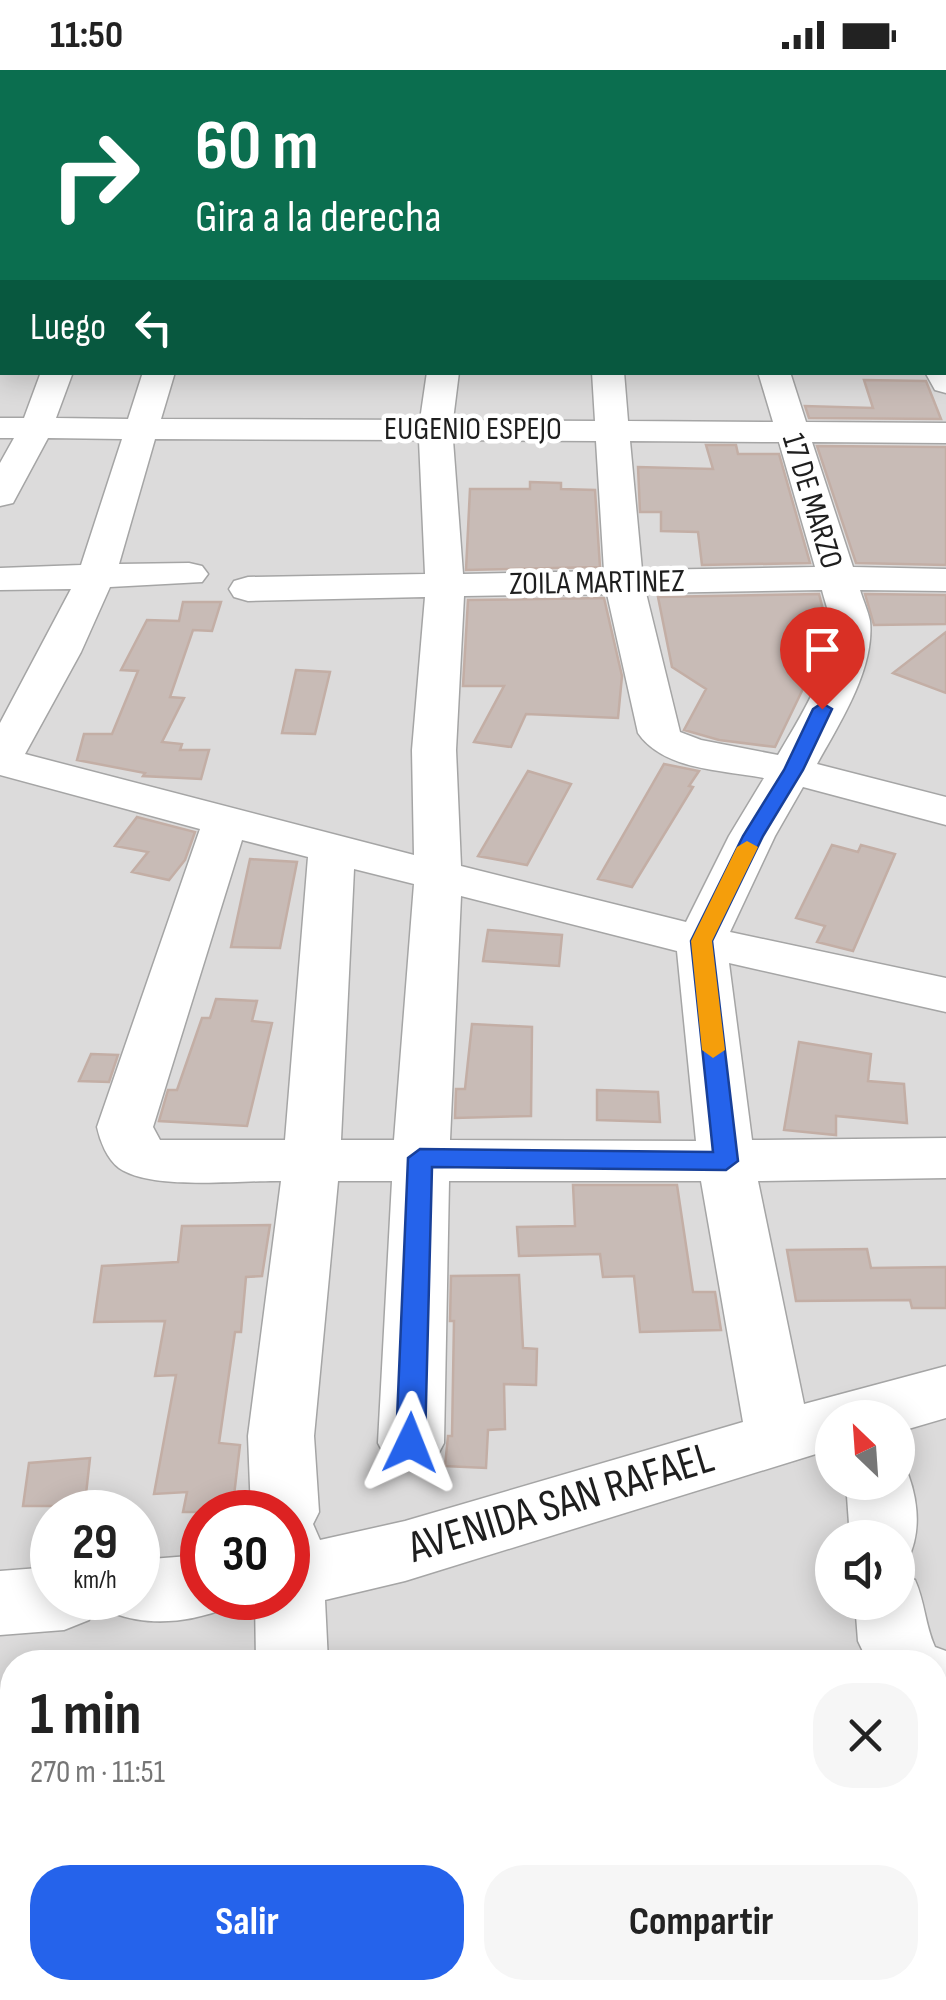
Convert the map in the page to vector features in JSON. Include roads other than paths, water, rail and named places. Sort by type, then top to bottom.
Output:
[{"type":"street","points":[[0,495],[36,428],[56,375]]},
{"type":"street","points":[[158,375],[97,574],[61,652],[0,761],[438,874],[712,920],[946,995]]},
{"type":"street","points":[[410,1443],[420,1158],[438,874],[434,750],[445,587],[435,428],[443,375]]},
{"type":"street","points":[[608,375],[624,582],[659,733],[665,742],[690,751],[794,770],[946,811]]},
{"type":"street","name":"17 DE MARZO","points":[[712,920],[753,836],[794,770],[851,647],[850,620],[775,375]]},
{"type":"street","name":"EUGENIO ESPEJO","points":[[0,428],[946,433]]},
{"type":"street","points":[[0,579],[188,574]]},
{"type":"street","name":"ZOILA MARTINEZ","points":[[248,588],[836,578],[946,580]]},
{"type":"street","points":[[225,822],[126,1128],[128,1143],[139,1156],[156,1160],[312,1161],[946,1158]]},
{"type":"street","points":[[284,1490],[281,1436],[312,1161],[332,849]]},
{"type":"street","points":[[712,920],[726,1161],[832,1400]]},
{"type":"street","name":"AVENIDA SAN RAFAEL","points":[[915,1401],[946,1392]]},
{"type":"street","name":"AVENIDA SAN RAFAEL","points":[[310,1552],[405,1551],[815,1429]]},
{"type":"street","points":[[0,1603],[30,1601]]},
{"type":"street","points":[[290,1620],[292,1650]]},
{"type":"street","points":[[892,1620],[899,1650]]}]
